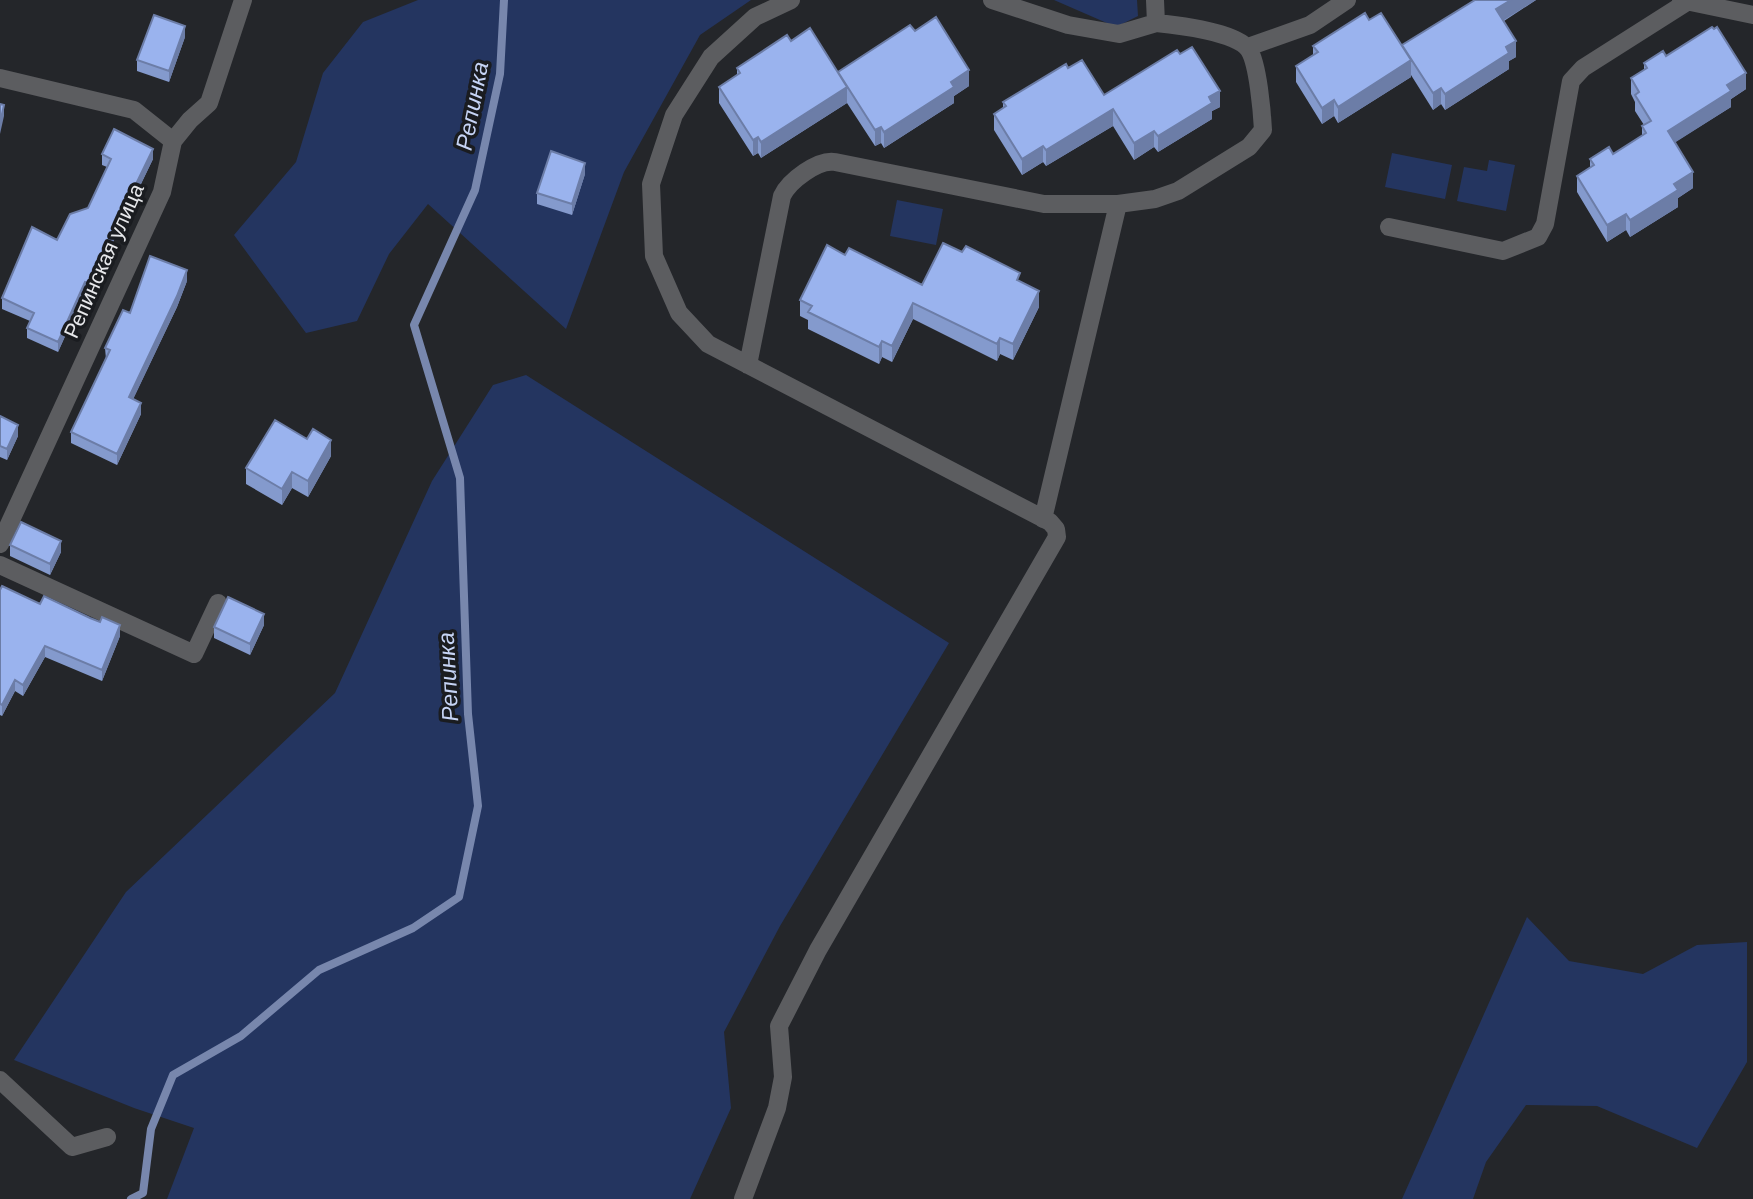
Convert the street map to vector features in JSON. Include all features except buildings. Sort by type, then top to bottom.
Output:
[{"type":"street","name":"Репинская улица","points":[[0,544],[162,192],[173,141],[190,120],[209,103],[243,0]]},
{"type":"street","points":[[743,1199],[777,1108],[783,1077],[779,1026],[818,950],[1057,537],[1056,529],[1043,519],[708,344],[679,313],[654,256],[651,184],[674,115],[711,57],[755,17],[791,0]]},
{"type":"street","points":[[748,365],[782,196],[792,183],[822,163],[835,162],[1044,204],[1118,204],[1155,200],[1178,191],[1257,140],[1263,130],[1254,60],[1248,47],[1237,40],[1194,26],[1156,23],[1119,34],[1068,25],[992,0]]},
{"type":"street","points":[[1156,0],[1156,23]]},
{"type":"street","points":[[1248,47],[1310,25],[1347,0]]},
{"type":"street","points":[[1388,227],[1503,251],[1538,237],[1545,224],[1571,81],[1583,68],[1684,1],[1753,15]]},
{"type":"street","points":[[0,78],[134,110],[173,141]]},
{"type":"street","points":[[1043,519],[1118,204]]},
{"type":"street","points":[[0,565],[194,654],[219,603]]},
{"type":"street","points":[[0,1080],[72,1147],[107,1137]]},
{"type":"shaded area","points":[[418,0],[751,0],[700,35],[624,172],[566,329],[428,204],[389,254],[357,321],[306,333],[234,235],[296,162],[323,73],[363,22]]},
{"type":"shaded area","points":[[1054,0],[1137,0],[1138,16],[1116,27]]},
{"type":"shaded area","points":[[1392,153],[1452,165],[1445,199],[1385,187]]},
{"type":"shaded area","points":[[1489,160],[1515,165],[1506,211],[1457,201],[1464,167],[1487,171]]},
{"type":"shaded area","points":[[897,200],[943,209],[936,245],[890,236]]},
{"type":"shaded area","points":[[526,375],[949,643],[780,926],[724,1032],[731,1108],[690,1199],[167,1199],[194,1128],[134,1108],[14,1060],[126,892],[335,693],[432,481],[493,385]]},
{"type":"shaded area","points":[[1527,917],[1569,961],[1643,974],[1697,945],[1747,942],[1747,1062],[1697,1148],[1597,1106],[1526,1105],[1486,1162],[1473,1199],[1402,1199]]},
{"type":"waterway","name":"Репинка","points":[[131,1199],[143,1193],[151,1129],[173,1075],[241,1036],[319,970],[413,928],[459,897],[478,806],[468,714],[460,478],[414,325],[475,190],[500,74],[504,0]]}]
